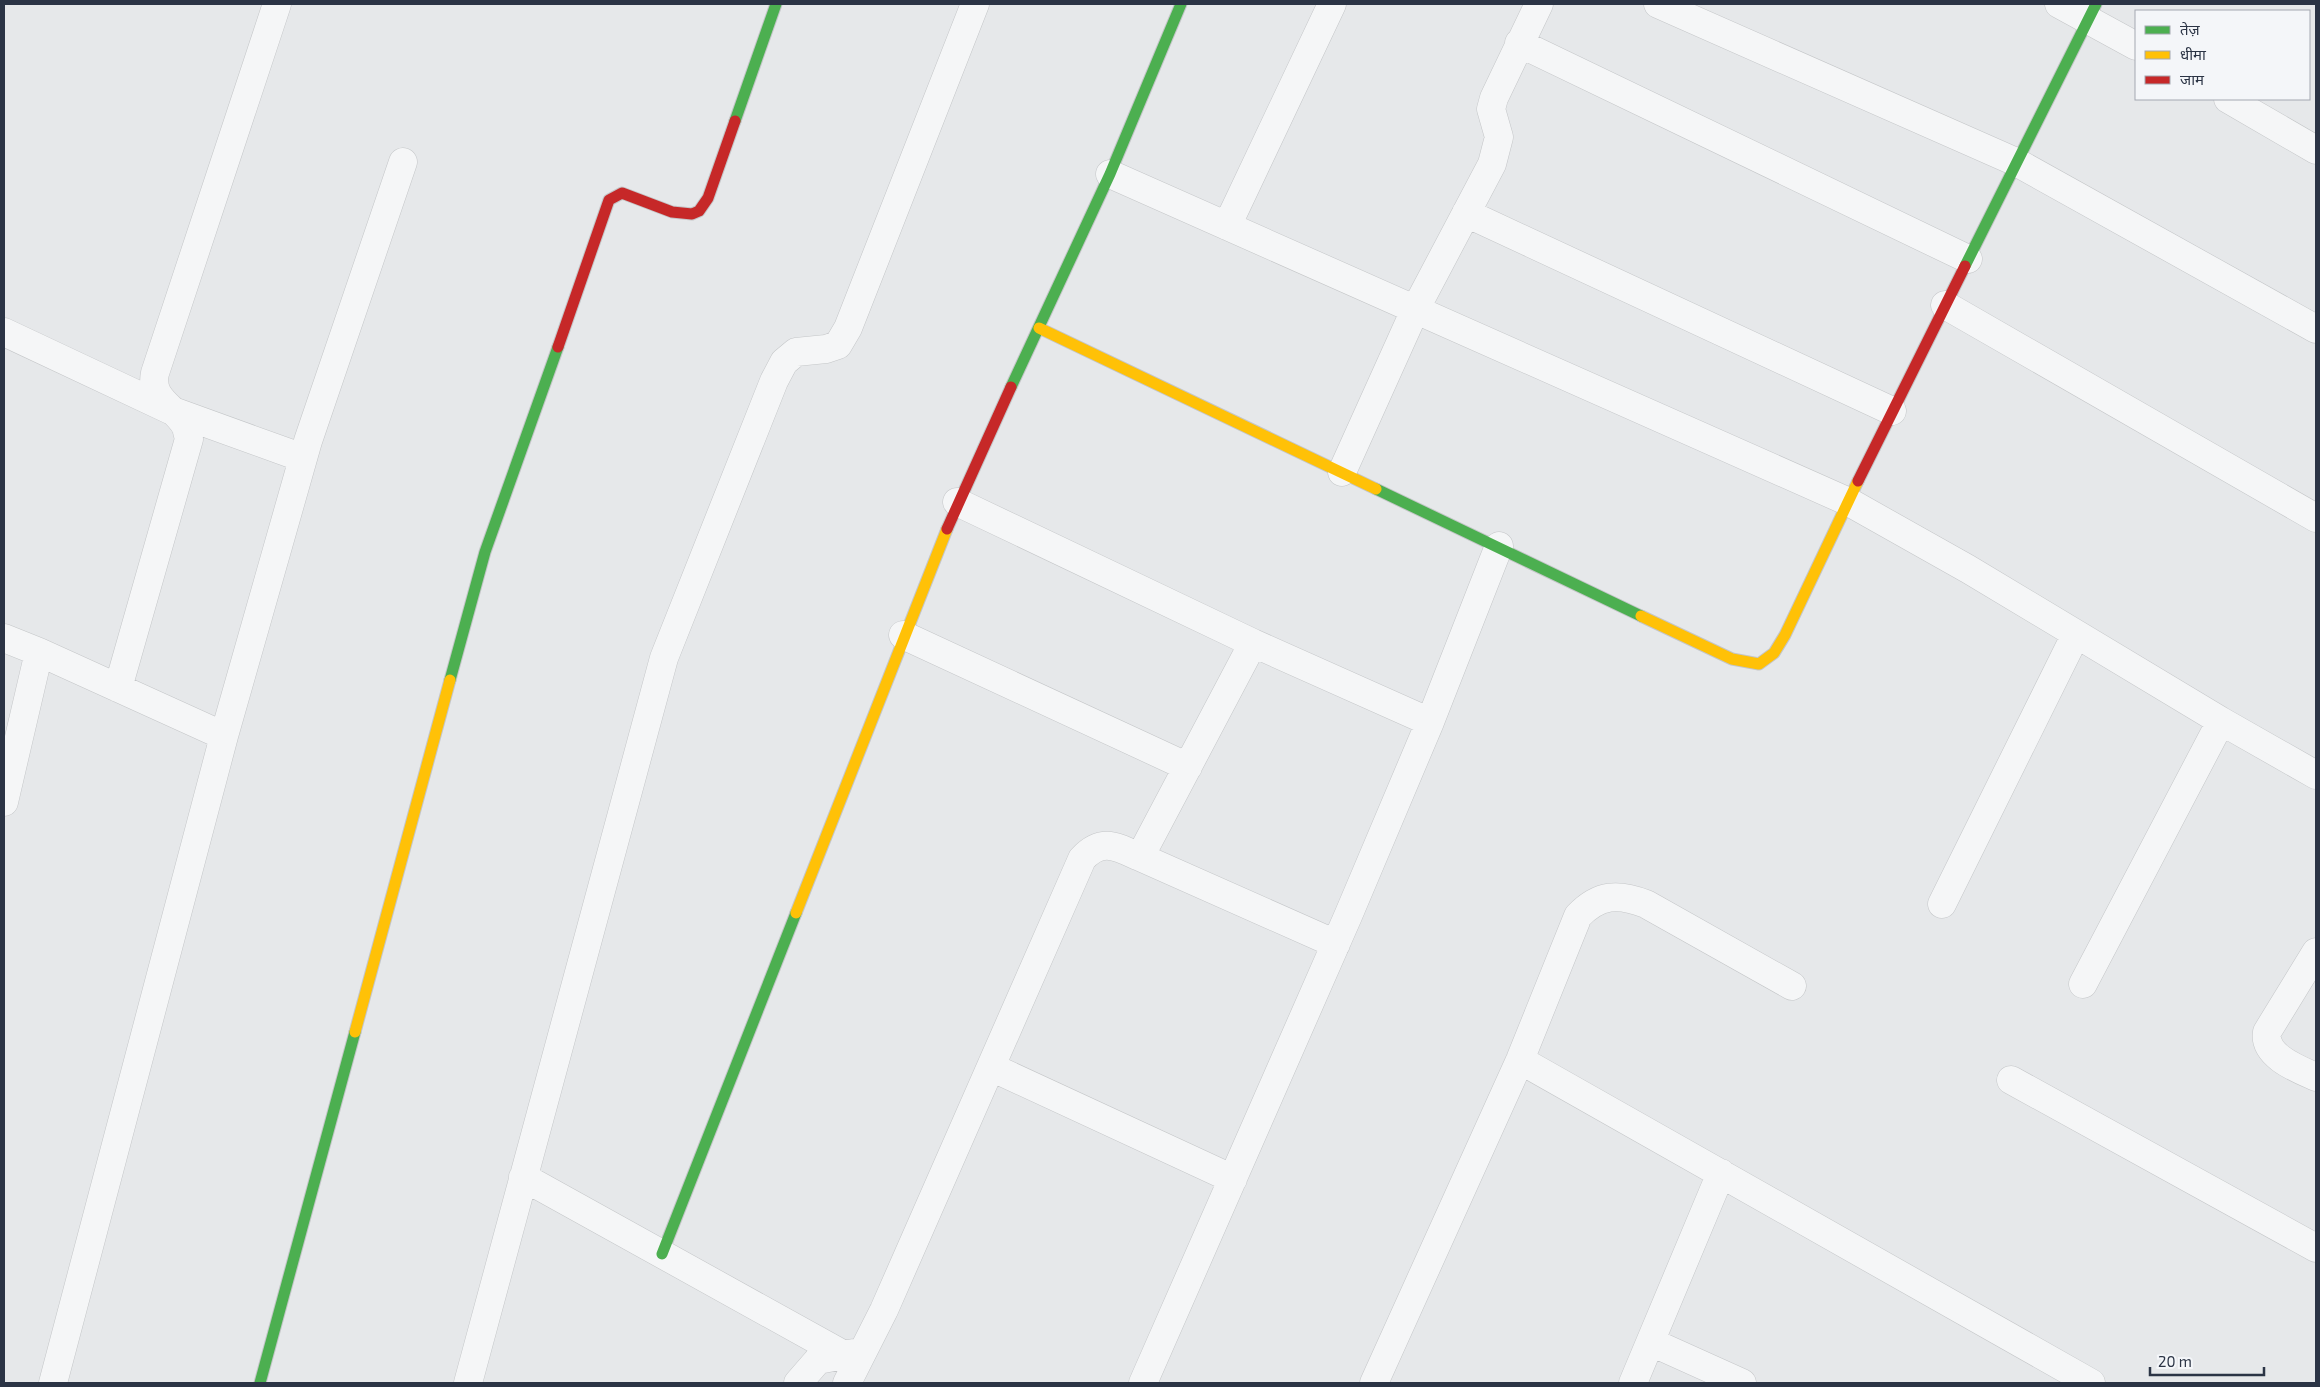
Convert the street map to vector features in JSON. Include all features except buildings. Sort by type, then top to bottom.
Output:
[{"type":"street","points":[[118,688],[189,439],[185,426],[170,410],[155,389],[155,373],[278,4]]},
{"type":"street","points":[[260,1383],[485,552],[606,207],[609,200],[622,193],[676,214],[690,216],[700,211],[708,198],[776,4]]},
{"type":"street","points":[[468,1383],[664,658],[774,381],[784,362],[796,352],[826,349],[838,345],[848,328],[975,4]]},
{"type":"street","points":[[662,1254],[956,502],[1110,174],[1181,4]]},
{"type":"street","points":[[1227,226],[1332,4]]},
{"type":"street","points":[[1342,472],[1415,310],[1497,150],[1499,137],[1491,109],[1519,43],[1539,4]]},
{"type":"street","points":[[1658,4],[2016,162],[2316,329]]},
{"type":"street","points":[[2059,4],[2093,11],[2135,45]]},
{"type":"street","points":[[1039,328],[1499,546],[1732,659],[1759,664],[1774,652],[1785,635],[1892,411],[2093,11]]},
{"type":"street","points":[[1519,43],[1968,259]]},
{"type":"street","points":[[2230,100],[2316,150]]},
{"type":"street","points":[[53,1383],[224,736],[303,458],[403,162]]},
{"type":"street","points":[[1110,174],[1850,502],[2316,775]]},
{"type":"street","points":[[1466,213],[1892,411]]},
{"type":"street","points":[[1945,305],[2316,518]]},
{"type":"street","points":[[4,332],[170,410],[303,458]]},
{"type":"street","points":[[956,502],[1253,643],[1430,722]]},
{"type":"street","points":[[1143,1383],[1336,944],[1430,722],[1499,546]]},
{"type":"street","points":[[1942,904],[2076,634]]},
{"type":"street","points":[[903,636],[1188,767]]},
{"type":"street","points":[[4,638],[224,736]]},
{"type":"street","points":[[1140,857],[1253,643]]},
{"type":"street","points":[[4,802],[39,652]]},
{"type":"street","points":[[2083,984],[2221,721]]},
{"type":"street","points":[[847,1383],[853,1353],[884,1310],[1082,859],[1091,850],[1102,846],[1115,846],[1336,944]]},
{"type":"street","points":[[1374,1383],[1520,1060],[1578,916],[1589,904],[1602,898],[1630,897],[1646,904],[1792,986]]},
{"type":"street","points":[[2316,952],[2267,1032],[2266,1041],[2270,1050],[2297,1069],[2316,1077]]},
{"type":"street","points":[[1520,1060],[2091,1383]]},
{"type":"street","points":[[991,1067],[1233,1179]]},
{"type":"street","points":[[2011,1080],[2316,1248]]},
{"type":"street","points":[[1633,1383],[1721,1173]]},
{"type":"street","points":[[523,1177],[662,1254],[853,1353]]},
{"type":"street","points":[[1651,1342],[1742,1383]]},
{"type":"street","points":[[798,1383],[818,1360],[853,1353]]},
{"type":"traffic: fast","points":[[735,121],[776,4]]},
{"type":"traffic: fast","points":[[1011,387],[1110,174],[1181,4]]},
{"type":"traffic: fast","points":[[1965,266],[2096,4]]},
{"type":"traffic: fast","points":[[450,680],[485,552],[558,347]]},
{"type":"traffic: fast","points":[[1376,489],[1641,616]]},
{"type":"traffic: fast","points":[[662,1254],[796,913]]},
{"type":"traffic: fast","points":[[260,1383],[355,1032]]},
{"type":"traffic: slow","points":[[1039,328],[1376,489]]},
{"type":"traffic: slow","points":[[1641,616],[1732,659],[1759,664],[1774,653],[1785,635],[1858,481]]},
{"type":"traffic: slow","points":[[796,913],[947,529]]},
{"type":"traffic: slow","points":[[355,1032],[450,680]]},
{"type":"traffic: jam","points":[[558,347],[609,200],[622,193],[672,212],[692,214],[699,211],[708,198],[735,121]]},
{"type":"traffic: jam","points":[[1858,481],[1965,266]]},
{"type":"traffic: jam","points":[[947,529],[1011,387]]}]
